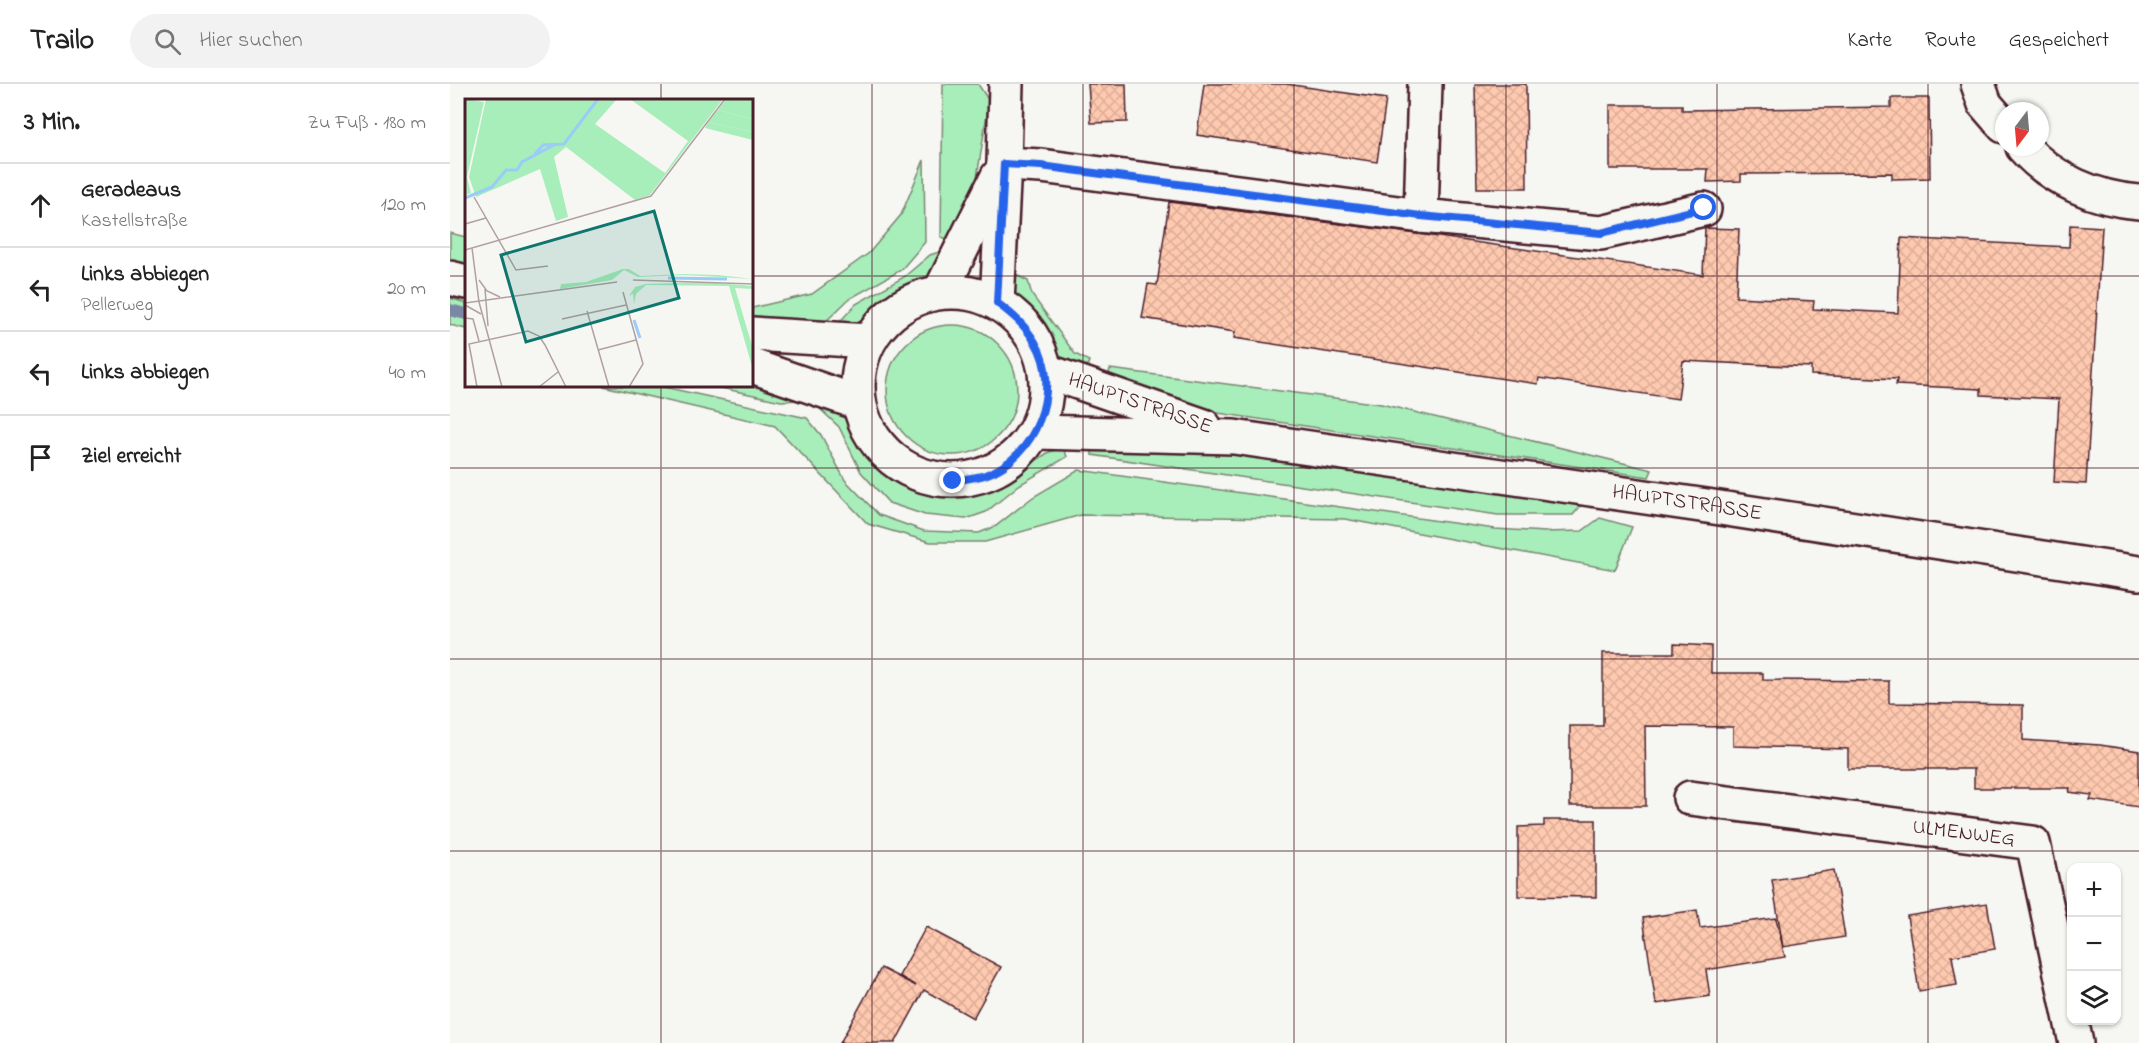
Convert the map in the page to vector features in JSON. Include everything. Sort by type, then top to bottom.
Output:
[{"type":"main road","points":[[997,303],[1006,84]]},
{"type":"main road","points":[[1421,216],[1425,84]]},
{"type":"main road","points":[[1978,84],[1985,104],[1995,116]]},
{"type":"main road","points":[[2033,156],[2049,171],[2083,190],[2139,202]]},
{"type":"main road","points":[[1004,164],[1041,166],[1421,216],[1601,233],[1704,208]]},
{"type":"main road","points":[[940,292],[1004,164]]},
{"type":"main road","points":[[450,278],[465,282]]},
{"type":"main road","points":[[940,292],[976,296],[997,303],[1020,320],[1026,328],[1036,343],[1046,371],[1046,400],[1036,432],[1015,458],[986,475],[953,481],[920,476],[892,459],[870,434],[859,403],[858,372],[868,341],[887,317],[911,301],[940,292]]},
{"type":"main road","points":[[753,334],[868,341]]},
{"type":"main road","points":[[753,366],[859,403]]},
{"type":"main road","name":"HAUPTSTRASSE","points":[[1046,371],[1234,437]]},
{"type":"main road","name":"HAUPTSTRASSE","points":[[1036,432],[1234,437],[1695,504],[2139,573]]},
{"type":"main road","name":"ULMENWEG","points":[[1690,798],[2033,843],[2076,1043]]},
{"type":"green space","points":[[943,84],[978,84],[989,101],[975,190],[955,241],[941,237]]},
{"type":"green space","points":[[924,160],[925,242],[901,270],[849,299],[817,330],[753,327],[753,308],[812,294],[869,253],[901,215]]},
{"type":"green space","points":[[450,233],[465,237],[465,264],[450,260]]},
{"type":"green space","points":[[939,252],[946,254],[937,277],[903,295],[861,326],[833,329],[856,304],[904,277],[930,255]]},
{"type":"green space","points":[[1012,273],[1028,281],[1032,295],[1075,354],[1089,361],[1083,377],[1064,367],[1031,314],[1013,294]]},
{"type":"green space","points":[[450,298],[465,303],[465,329],[450,325]]},
{"type":"green space","points":[[952,325],[977,330],[998,344],[1012,365],[1017,390],[1012,415],[998,436],[977,450],[952,455],[927,450],[906,436],[892,415],[887,390],[892,365],[906,344],[927,330]]},
{"type":"green space","points":[[1110,369],[1381,404],[1652,470],[1649,477],[1184,408],[1105,387]]},
{"type":"green space","points":[[753,379],[800,400],[781,401],[717,387],[753,387]]},
{"type":"green space","points":[[607,387],[664,387],[807,418],[821,435],[845,480],[879,515],[924,531],[979,533],[996,526],[1033,497],[1079,470],[1495,529],[1545,532],[1582,531],[1600,518],[1632,527],[1615,570],[1345,519],[1081,515],[985,542],[930,542],[868,524],[775,426]]},
{"type":"green space","points":[[819,398],[849,422],[866,450],[892,478],[924,492],[963,497],[996,487],[1049,452],[1064,448],[1067,457],[1019,485],[986,512],[966,519],[925,515],[889,503],[861,472],[839,427],[817,406]]},
{"type":"green space","points":[[1092,439],[1153,440],[1584,502],[1573,515],[1498,515],[1092,455]]},
{"type":"building","points":[[1088,84],[1126,84],[1127,122],[1091,123]]},
{"type":"building","points":[[1204,84],[1286,84],[1386,99],[1377,162],[1197,135]]},
{"type":"building","points":[[1475,84],[1526,84],[1527,188],[1477,188]]},
{"type":"building","points":[[1891,98],[1929,98],[1930,178],[1892,179],[1892,173],[1741,174],[1741,181],[1707,182],[1708,169],[1610,169],[1610,105],[1682,105],[1682,110],[1891,107]]},
{"type":"building","points":[[1169,202],[1425,235],[1703,275],[1705,228],[1739,229],[1736,297],[1814,301],[1813,309],[1898,313],[1901,238],[2069,247],[2070,225],[2102,227],[2086,484],[2054,482],[2059,399],[1981,395],[1981,389],[1896,385],[1897,379],[1811,375],[1811,367],[1683,361],[1678,399],[1539,378],[1538,384],[1234,338],[1235,332],[1142,318],[1148,284],[1157,285]]},
{"type":"building","points":[[1674,644],[1711,646],[1711,673],[1763,673],[1763,680],[1889,681],[1889,703],[2023,705],[2023,740],[2100,745],[2139,751],[2139,807],[2090,800],[2092,795],[2069,792],[2070,788],[1974,788],[1974,769],[1848,769],[1848,749],[1733,746],[1733,727],[1645,726],[1646,806],[1570,806],[1570,726],[1603,726],[1603,653],[1674,653]]},
{"type":"building","points":[[1544,820],[1596,820],[1596,897],[1518,896],[1518,827],[1544,826]]},
{"type":"building","points":[[1834,870],[1845,937],[1783,947],[1772,880]]},
{"type":"building","points":[[1987,903],[1995,949],[1952,956],[1957,985],[1919,991],[1907,916]]},
{"type":"building","points":[[1697,910],[1700,928],[1776,918],[1785,957],[1706,970],[1710,996],[1656,1004],[1643,918]]},
{"type":"building","points":[[926,927],[1001,967],[973,1018],[924,990],[895,1043],[840,1043],[881,968],[916,986],[899,976]]},
{"type":"waterway","points":[[450,310],[465,314]]},
{"type":"route","points":[[953,481],[986,475],[1015,458],[1036,432],[1046,400],[1046,371],[1036,343],[1020,320],[997,303],[1004,164],[1041,166],[1421,216],[1601,233],[1704,208]]}]
